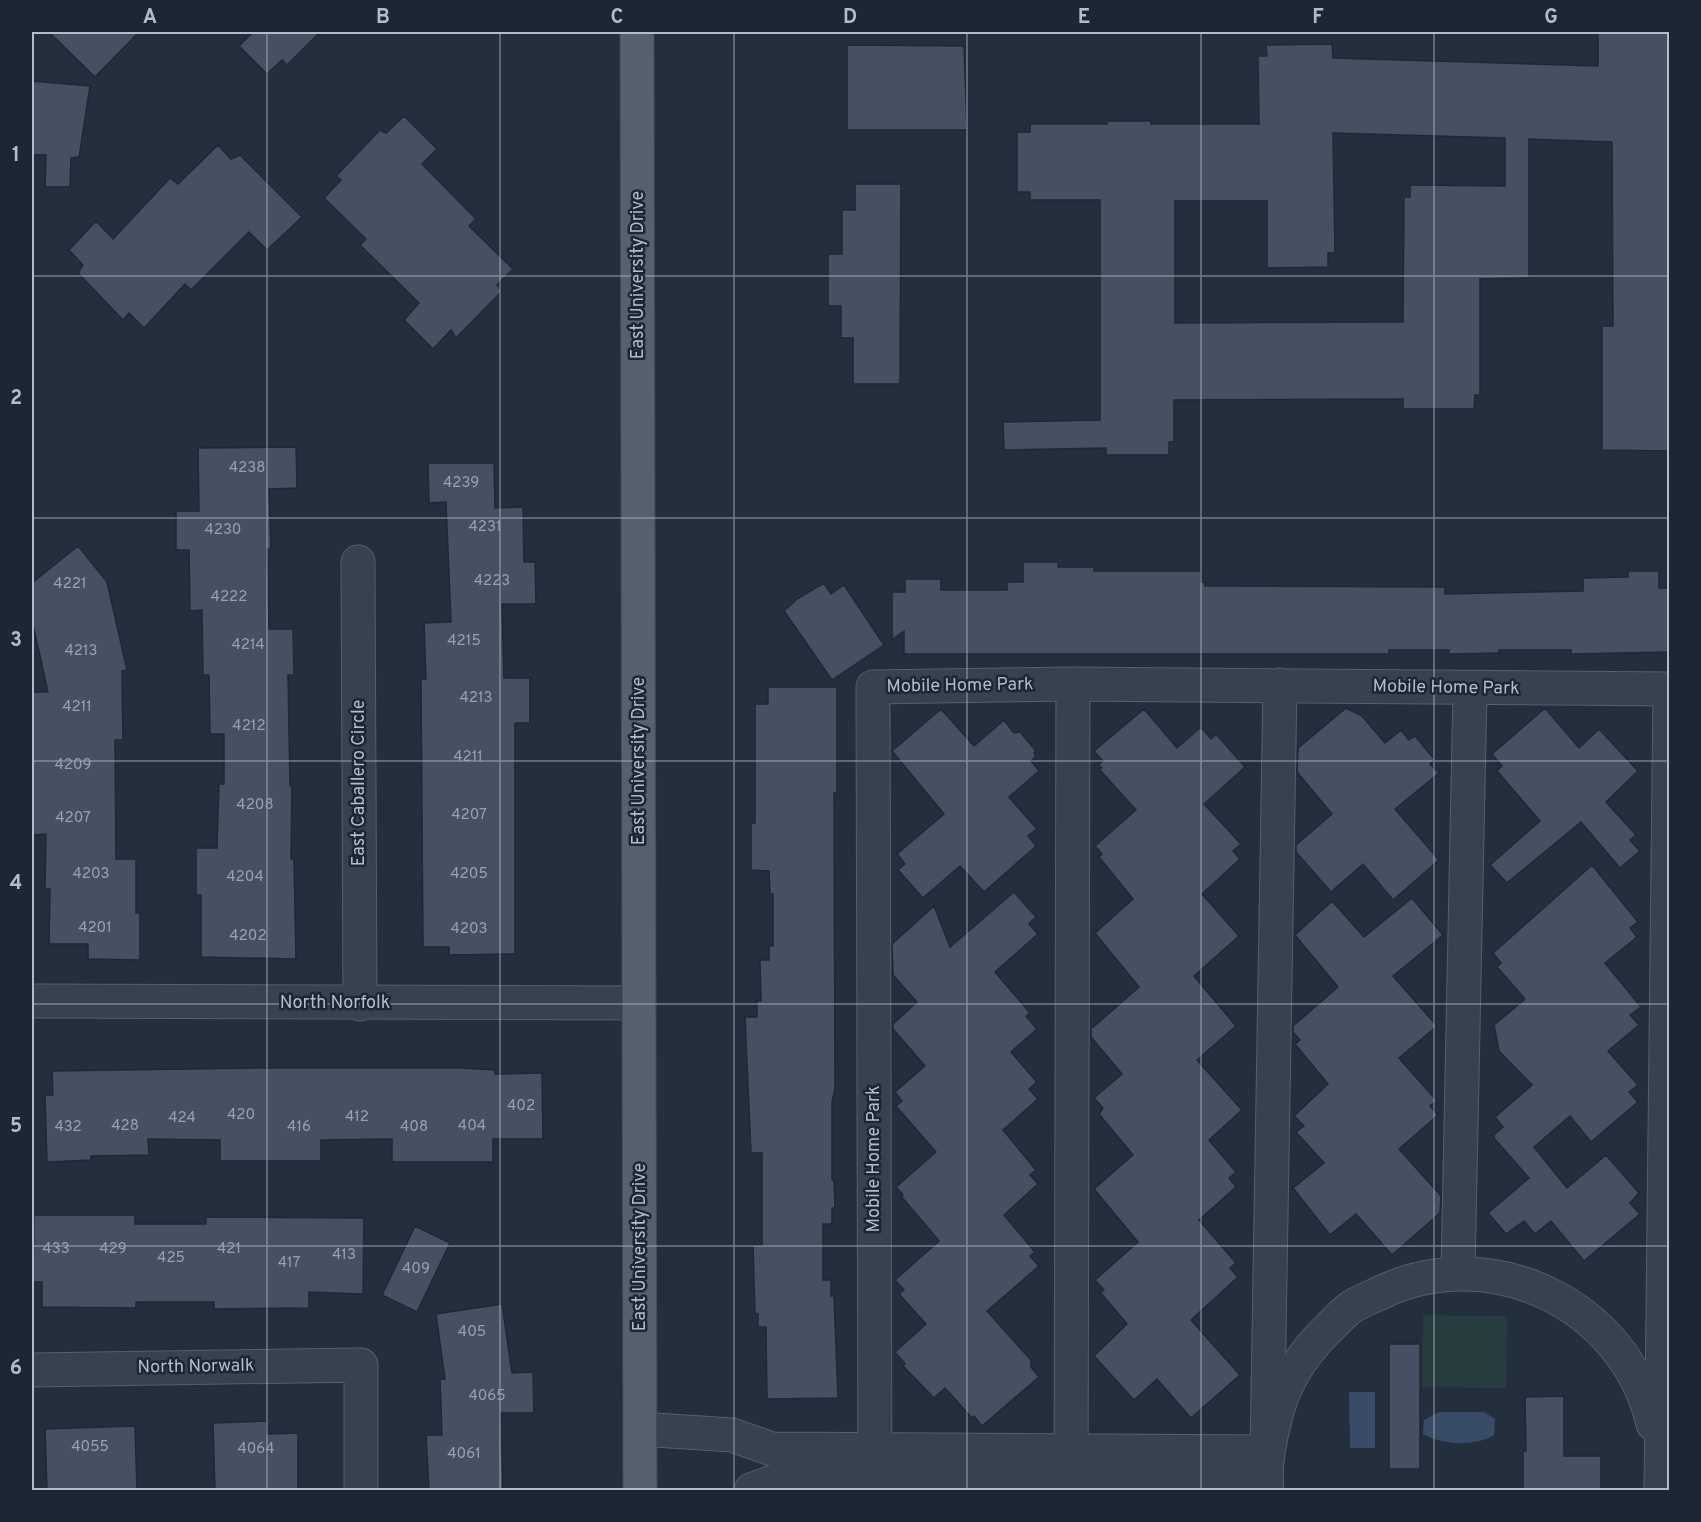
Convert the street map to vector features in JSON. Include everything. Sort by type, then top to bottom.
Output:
[{"type":"main road","name":"East University Drive","points":[[637,32],[640,1491]]},
{"type":"street","name":"East Caballero Circle","points":[[358,562],[360,1004]]},
{"type":"street","name":"Mobile Home Park","points":[[875,1473],[873,687],[1073,684],[1670,689]]},
{"type":"street","points":[[1071,1486],[1073,684]]},
{"type":"street","points":[[1267,1476],[1280,685]]},
{"type":"street","points":[[1458,1272],[1470,689]]},
{"type":"street","points":[[1659,1491],[1665,1457],[1670,689]]},
{"type":"street","name":"North Norfolk","points":[[32,1001],[360,1004],[639,1003]]},
{"type":"street","points":[[1267,1476],[1280,1396],[1309,1347],[1350,1308],[1402,1282],[1458,1272],[1518,1280],[1572,1305],[1617,1346],[1647,1398],[1665,1457]]},
{"type":"street","name":"North Norwalk","points":[[32,1370],[361,1365],[361,1491]]},
{"type":"street","points":[[640,1429],[732,1435],[772,1449],[875,1473],[1071,1486],[1267,1476]]},
{"type":"street","points":[[751,1491],[778,1480],[875,1473],[1071,1449],[1267,1476]]},
{"type":"green space","points":[[1423,1315],[1507,1316],[1506,1388],[1422,1387]]},
{"type":"water","points":[[1349,1392],[1375,1392],[1375,1448],[1350,1448]]},
{"type":"water","points":[[1439,1412],[1484,1412],[1495,1419],[1494,1435],[1468,1443],[1458,1443],[1431,1438],[1423,1434],[1424,1420]]},
{"type":"building","points":[[49,32],[139,32],[95,77]]},
{"type":"building","points":[[253,32],[320,32],[287,65],[282,60],[267,74],[239,46]]},
{"type":"building","points":[[1598,32],[1670,32],[1670,451],[1602,450],[1602,326],[1613,326],[1612,142],[1529,139],[1529,278],[1480,279],[1480,395],[1475,395],[1474,409],[1403,409],[1403,399],[1174,400],[1174,442],[1169,442],[1169,455],[1106,455],[1106,448],[1004,450],[1003,422],[1100,420],[1100,200],[1030,200],[1030,192],[1017,192],[1017,132],[1030,132],[1030,124],[1107,124],[1107,121],[1151,121],[1151,124],[1259,124],[1258,56],[1267,56],[1266,45],[1332,44],[1333,58],[1598,66]],"holes":[[[1333,133],[1505,138],[1505,186],[1410,185],[1410,197],[1404,197],[1403,322],[1175,323],[1175,201],[1267,201],[1267,268],[1328,267],[1328,253],[1335,253]]]},
{"type":"building","points":[[847,45],[964,46],[967,130],[847,130]]},
{"type":"building","points":[[32,81],[90,86],[79,157],[71,158],[70,187],[45,187],[46,155],[32,155]]},
{"type":"building","points":[[404,116],[437,149],[422,164],[476,219],[469,226],[513,269],[497,285],[502,291],[456,338],[451,330],[433,349],[404,320],[419,303],[360,245],[366,239],[324,198],[341,180],[336,176],[380,130],[386,133]]},
{"type":"building","points":[[218,145],[231,159],[240,155],[302,217],[267,250],[249,232],[191,290],[185,284],[144,328],[129,313],[123,320],[78,273],[83,265],[69,250],[96,221],[113,239],[170,178],[178,184]]},
{"type":"building","points":[[855,184],[901,184],[900,384],[853,384],[853,338],[841,338],[841,306],[828,306],[828,254],[842,254],[842,210],[855,210]]},
{"type":"building","points":[[296,447],[297,488],[269,489],[271,549],[267,549],[269,629],[293,629],[294,675],[288,675],[290,786],[292,786],[291,859],[294,859],[296,959],[201,957],[201,895],[196,895],[196,848],[217,848],[219,784],[224,784],[224,734],[210,734],[209,675],[203,675],[202,610],[190,611],[189,550],[176,550],[176,511],[199,511],[198,448]]},
{"type":"building","points":[[428,463],[494,463],[495,508],[523,507],[524,562],[535,562],[536,604],[502,604],[504,678],[530,678],[530,723],[515,723],[515,954],[449,955],[449,947],[423,947],[421,679],[426,679],[424,623],[451,622],[446,502],[429,503]]},
{"type":"building","points":[[78,546],[107,582],[127,670],[122,671],[123,740],[115,740],[116,859],[136,859],[136,913],[140,913],[140,960],[88,959],[88,944],[49,944],[50,889],[45,889],[46,834],[32,835],[32,692],[48,692],[32,620],[32,583]]},
{"type":"building","points":[[1023,562],[1058,562],[1058,567],[1094,567],[1094,571],[1201,571],[1201,582],[1205,582],[1205,586],[1445,587],[1445,594],[1583,591],[1583,578],[1628,577],[1628,571],[1659,571],[1659,588],[1670,588],[1670,652],[1571,654],[1571,650],[1499,650],[1499,653],[1449,654],[1449,650],[1389,650],[1389,654],[904,654],[904,631],[892,640],[892,592],[905,592],[905,579],[941,579],[941,590],[1007,590],[1007,582],[1023,582]]},
{"type":"building","points":[[824,583],[831,594],[844,585],[884,645],[832,680],[784,611],[797,599]]},
{"type":"building","points":[[768,687],[837,687],[837,793],[834,793],[835,1088],[832,1102],[832,1180],[834,1180],[835,1208],[832,1208],[832,1224],[823,1224],[823,1280],[831,1280],[831,1296],[834,1296],[838,1398],[767,1399],[766,1327],[758,1327],[758,1314],[755,1314],[753,1245],[762,1245],[762,1153],[751,1153],[745,1017],[757,1017],[757,1001],[761,1001],[760,960],[769,960],[769,946],[773,946],[773,894],[770,894],[769,871],[751,870],[751,824],[755,823],[755,704],[768,704]]},
{"type":"building","points":[[1346,708],[1362,716],[1385,743],[1401,730],[1409,740],[1415,736],[1435,760],[1430,764],[1439,773],[1395,809],[1439,860],[1393,900],[1363,864],[1331,892],[1296,852],[1296,845],[1332,814],[1297,772],[1298,748]]},
{"type":"building","points":[[1545,708],[1579,748],[1599,729],[1638,771],[1606,802],[1636,835],[1630,840],[1640,851],[1620,868],[1581,822],[1507,883],[1490,865],[1540,821],[1497,771],[1502,766],[1492,754]]},
{"type":"building","points":[[941,709],[974,746],[1004,720],[1014,733],[1020,732],[1036,751],[1034,753],[1036,756],[1031,761],[1039,771],[1009,797],[1037,829],[1028,836],[1036,846],[984,892],[960,866],[923,898],[898,870],[905,864],[897,854],[944,814],[892,751]]},
{"type":"building","points":[[1144,709],[1177,748],[1201,727],[1211,739],[1216,734],[1245,767],[1204,804],[1241,844],[1233,851],[1240,859],[1202,894],[1239,936],[1194,976],[1236,1026],[1197,1060],[1242,1110],[1209,1140],[1236,1172],[1229,1178],[1236,1187],[1199,1220],[1236,1263],[1230,1268],[1238,1277],[1191,1320],[1240,1375],[1191,1418],[1157,1379],[1134,1400],[1094,1356],[1127,1324],[1100,1292],[1104,1290],[1095,1280],[1138,1242],[1094,1189],[1133,1155],[1099,1114],[1103,1108],[1094,1098],[1122,1074],[1091,1037],[1091,1029],[1139,987],[1095,933],[1133,899],[1099,857],[1102,854],[1095,846],[1136,810],[1099,769],[1102,768],[1098,764],[1103,761],[1094,751]]},
{"type":"building","points":[[1592,865],[1638,922],[1630,928],[1637,937],[1605,963],[1641,1007],[1630,1015],[1639,1025],[1608,1051],[1638,1085],[1629,1092],[1638,1102],[1591,1142],[1570,1116],[1534,1147],[1567,1188],[1606,1155],[1639,1193],[1630,1203],[1640,1214],[1584,1261],[1551,1221],[1535,1234],[1524,1221],[1506,1234],[1488,1213],[1529,1178],[1494,1138],[1494,1135],[1503,1127],[1495,1117],[1532,1085],[1499,1051],[1494,1025],[1525,999],[1497,967],[1501,963],[1493,953]]},
{"type":"building","points":[[1014,892],[1036,917],[1029,924],[1038,934],[995,972],[1030,1013],[1026,1016],[1037,1029],[1011,1052],[1037,1082],[1029,1089],[1038,1099],[1003,1130],[1036,1170],[1030,1175],[1038,1184],[1004,1215],[1035,1252],[1030,1256],[1039,1266],[987,1311],[1031,1360],[1031,1367],[1039,1377],[982,1426],[945,1388],[934,1398],[903,1366],[905,1364],[895,1352],[926,1324],[899,1294],[904,1290],[895,1280],[939,1241],[896,1187],[936,1152],[896,1106],[902,1101],[895,1092],[925,1066],[893,1029],[893,1024],[917,1002],[893,975],[892,944],[934,906],[950,947]]},
{"type":"building","points":[[1412,898],[1443,935],[1393,976],[1437,1026],[1399,1058],[1437,1101],[1430,1106],[1438,1115],[1399,1149],[1441,1196],[1440,1213],[1392,1255],[1356,1214],[1330,1235],[1293,1188],[1324,1163],[1296,1132],[1304,1126],[1294,1116],[1328,1084],[1295,1044],[1300,1040],[1293,1032],[1293,1026],[1338,987],[1295,935],[1332,901],[1364,937]]},
{"type":"building","points":[[461,1068],[495,1070],[495,1074],[542,1073],[543,1139],[493,1139],[493,1162],[392,1162],[392,1139],[321,1140],[321,1161],[220,1161],[220,1140],[148,1139],[149,1155],[91,1156],[91,1160],[47,1162],[45,1095],[53,1095],[52,1071]]},
{"type":"building","points":[[34,1215],[135,1215],[135,1224],[206,1224],[206,1217],[364,1218],[363,1294],[309,1292],[309,1308],[214,1309],[214,1302],[136,1302],[136,1308],[42,1307],[42,1282],[33,1282]]},
{"type":"building","points":[[415,1226],[450,1243],[417,1312],[382,1295]]},
{"type":"building","points":[[502,1304],[512,1373],[533,1372],[534,1413],[501,1413],[503,1491],[429,1491],[426,1435],[442,1435],[440,1379],[445,1379],[436,1314]]},
{"type":"building","points":[[1389,1344],[1420,1344],[1420,1469],[1389,1469]]},
{"type":"building","points":[[1564,1396],[1564,1456],[1601,1456],[1601,1491],[1523,1491],[1523,1451],[1526,1451],[1525,1397]]},
{"type":"building","points":[[267,1421],[267,1434],[298,1433],[298,1491],[215,1491],[213,1423]]},
{"type":"building","points":[[135,1426],[137,1491],[47,1491],[45,1429]]}]
